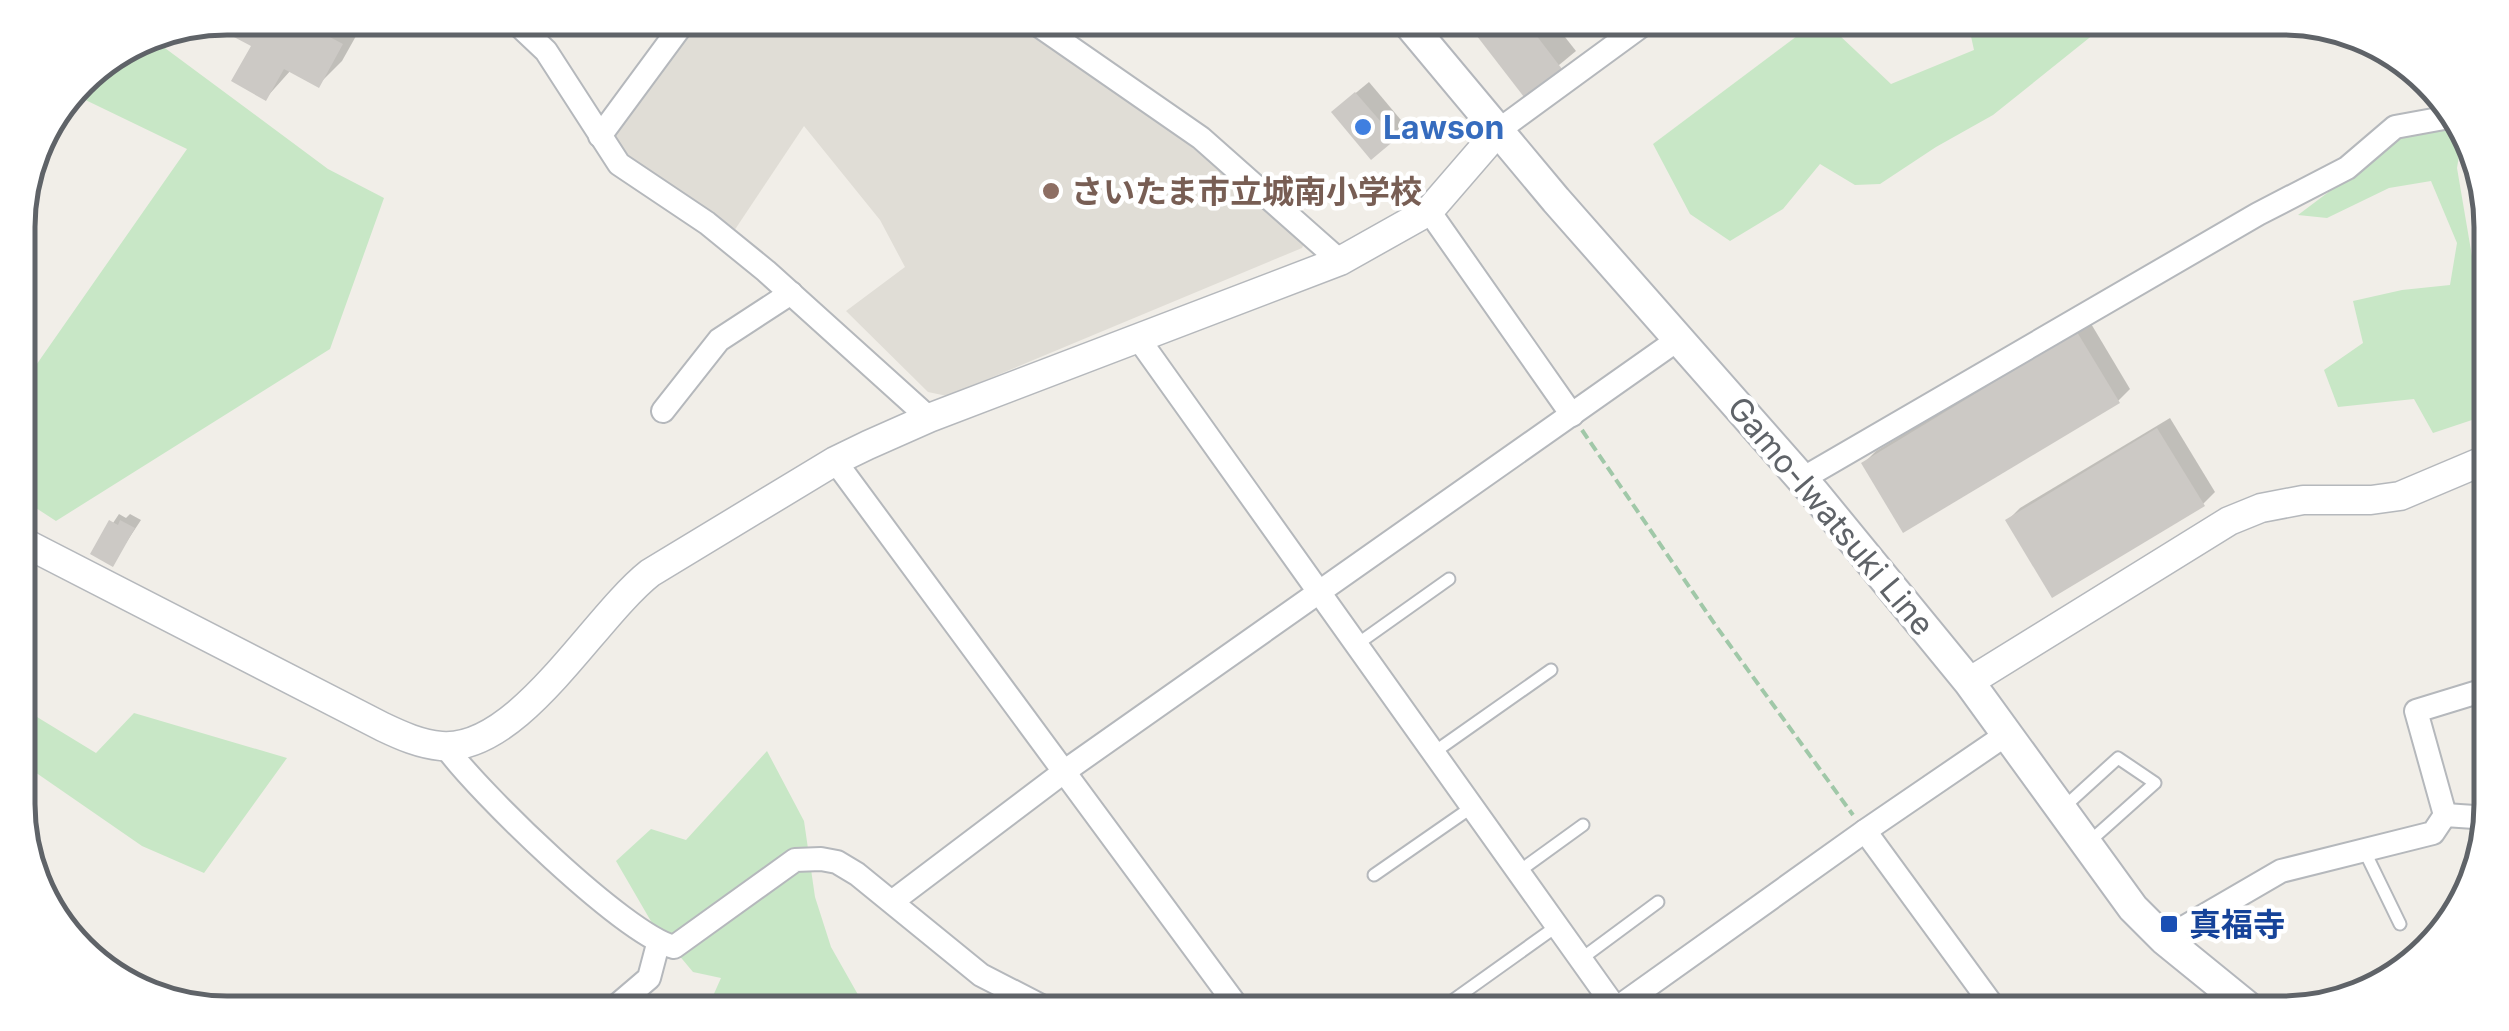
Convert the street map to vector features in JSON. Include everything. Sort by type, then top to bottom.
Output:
[{"type":"main road","name":"Gamo-Iwatsuki Line","points":[[1418,35],[1556,200],[1802,479],[1969,682],[2134,908],[2164,939],[2234,996]]},
{"type":"street","points":[[529,35],[546,51],[619,164],[707,223],[929,418]]},
{"type":"street","points":[[600,136],[674,35]]},
{"type":"street","points":[[1053,35],[1201,138],[1340,261]]},
{"type":"street","points":[[35,548],[415,742],[445,746],[470,743],[498,732],[528,706],[626,592],[650,573],[836,461],[929,418],[1340,261],[1429,212],[1499,130],[1629,35]]},
{"type":"street","points":[[1802,479],[2258,214],[2348,168],[2395,126],[2441,118]]},
{"type":"street","points":[[1429,212],[1572,415]]},
{"type":"street","points":[[663,411],[719,340],[791,293]]},
{"type":"street","points":[[1138,338],[1604,996]]},
{"type":"street","points":[[893,901],[1065,772],[1680,338]]},
{"type":"street","points":[[836,461],[1230,996]]},
{"type":"street","points":[[1969,682],[2229,521],[2261,508],[2303,500],[2400,496],[2474,465]]},
{"type":"street","points":[[2164,939],[2281,871],[2433,833],[2445,814],[2416,710],[2474,693]]},
{"type":"street","points":[[1637,996],[1865,830],[2007,734]]},
{"type":"street","points":[[445,746],[466,775],[588,889],[658,944],[674,947],[795,860],[821,859],[837,862],[893,901],[982,975],[1022,996]]},
{"type":"street","points":[[2445,814],[2473,817]]},
{"type":"street","points":[[1865,830],[1986,996]]},
{"type":"street","points":[[628,996],[649,978],[658,944]]},
{"type":"lane","points":[[1356,645],[1449,579]]},
{"type":"lane","points":[[1433,753],[1551,670]]},
{"type":"lane","points":[[2061,810],[2118,758],[2155,783],[2086,845]]},
{"type":"lane","points":[[1374,875],[1472,807]]},
{"type":"lane","points":[[1518,872],[1584,824]]},
{"type":"lane","points":[[2364,850],[2400,924]]},
{"type":"lane","points":[[1580,959],[1658,902]]},
{"type":"lane","points":[[1459,996],[1557,926]]},
{"type":"path","points":[[1572,415],[1716,626],[1865,830]]},
{"type":"shaded area","name":"さいたま市立城南小学校","points":[[687,35],[1032,35],[1184,141],[1306,240],[1302,248],[947,396],[928,392],[846,311],[905,267],[880,220],[804,126],[734,231],[623,162],[615,136],[616,124]]},
{"type":"green space","points":[[1798,35],[1839,35],[1891,84],[1974,50],[1971,35],[2093,35],[1993,115],[1880,184],[1855,185],[1820,164],[1783,209],[1730,241],[1690,214],[1653,144]]},
{"type":"green space","points":[[163,47],[328,169],[384,198],[330,349],[56,521],[35,507],[35,367],[187,149],[84,99],[120,67]]},
{"type":"green space","points":[[2446,128],[2448,131],[2459,154],[2457,168],[2474,268],[2474,419],[2433,433],[2414,399],[2338,407],[2324,370],[2363,343],[2353,301],[2450,285],[2457,243],[2431,181],[2389,188],[2327,218],[2298,215],[2403,136]]},
{"type":"green space","points":[[134,713],[287,758],[204,873],[142,846],[35,772],[35,716],[96,753]]},
{"type":"green space","points":[[767,751],[804,821],[815,897],[831,947],[859,996],[713,996],[721,978],[693,972],[652,923],[616,861],[651,829],[686,840]]},
{"type":"building","points":[[230,35],[326,35],[343,44],[319,88],[284,69],[266,101],[231,81],[251,46]]},
{"type":"building","points":[[1476,35],[1536,35],[1562,69],[1524,97]]},
{"type":"building","points":[[1355,92],[1396,139],[1371,160],[1331,112]]},
{"type":"building","points":[[2077,332],[2120,403],[1903,533],[1861,463]]},
{"type":"building","points":[[2157,428],[2205,506],[2052,598],[2005,520]]},
{"type":"building","points":[[109,520],[118,525],[120,520],[135,528],[113,567],[90,554]]},
{"type":"place","name":"Lawson","points":[[1363,127]]},
{"type":"place","name":"さいたま市立城南小学校","points":[[1051,191]]},
{"type":"place","name":"真福寺","points":[[2169,924]]}]
